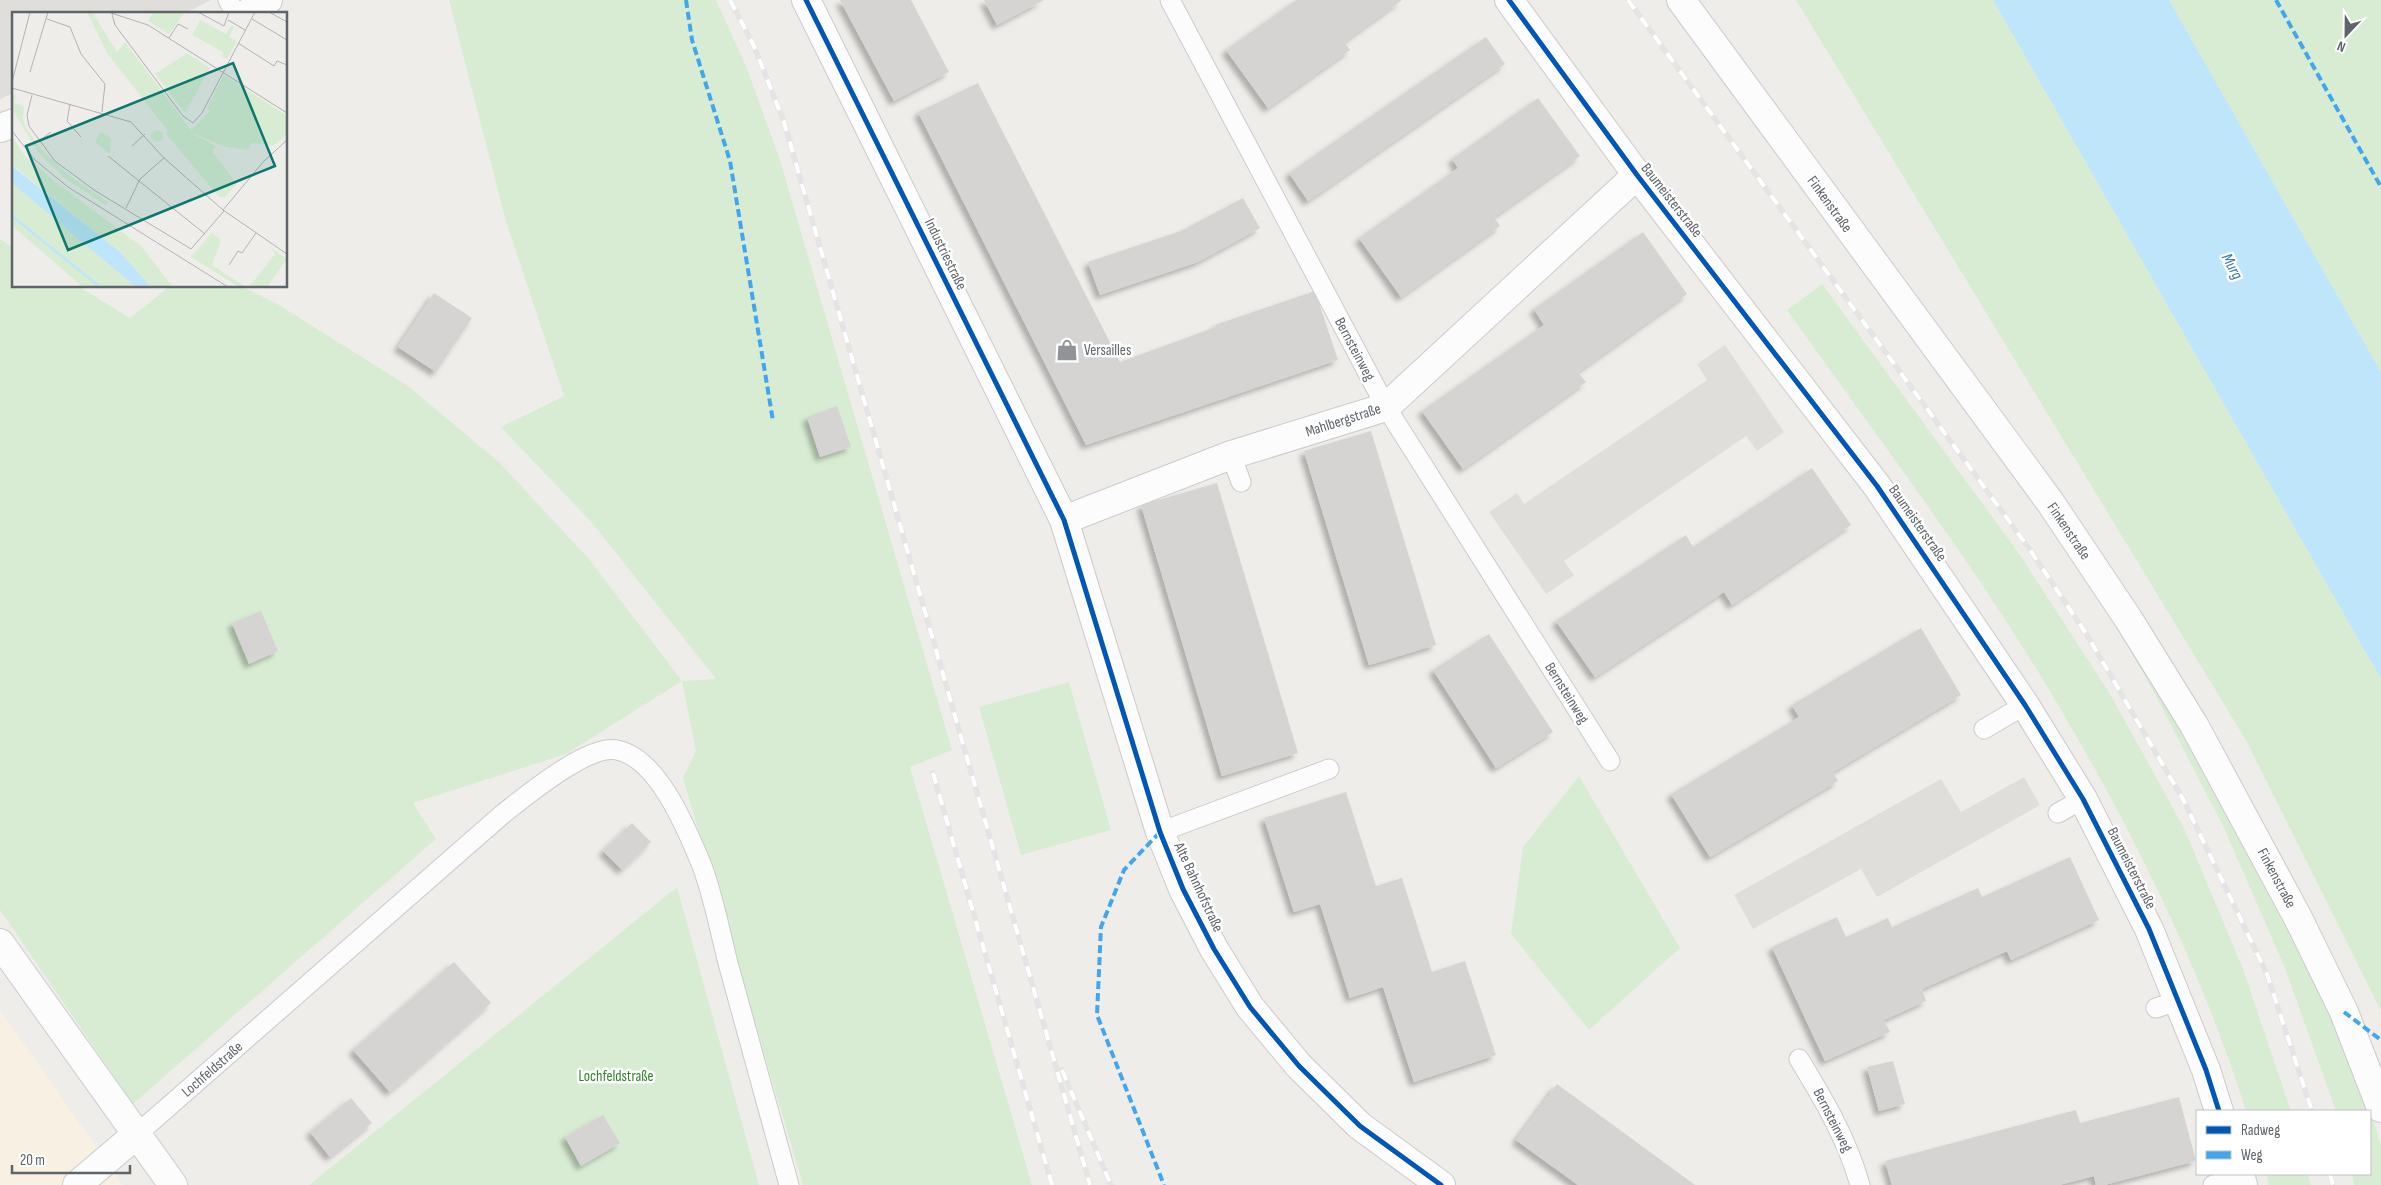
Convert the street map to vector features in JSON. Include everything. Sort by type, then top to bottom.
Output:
[{"type":"street","points":[[249,12],[268,0]]},
{"type":"street","name":"Industriestraße","points":[[806,0],[1064,520]]},
{"type":"street","name":"Baumeisterstraße","points":[[1509,0],[1637,175],[1878,486],[2025,705],[2083,799],[2149,928],[2166,1004],[2219,1110]]},
{"type":"street","name":"Finkenstraße","points":[[1682,0],[2050,502],[2130,620],[2194,725],[2298,918],[2344,1012],[2381,1108]]},
{"type":"street","points":[[0,128],[12,124]]},
{"type":"street","name":"Mahlbergstraße","points":[[1064,520],[1231,455],[1386,407],[1637,175]]},
{"type":"street","name":"Alte Bahnhofstraße","points":[[1064,520],[1160,832],[1183,889],[1209,940],[1250,1008],[1298,1066],[1360,1126],[1441,1185]]},
{"type":"street","points":[[0,943],[173,1185]]},
{"type":"street","points":[[76,1185],[136,1135]]},
{"type":"lane","points":[[228,0],[235,12]]},
{"type":"lane","name":"Bernsteinweg","points":[[1170,0],[1386,407],[1610,761]]},
{"type":"lane","points":[[1231,455],[1241,482]]},
{"type":"lane","points":[[1984,729],[2025,705]]},
{"type":"lane","name":"Lochfeldstraße","points":[[136,1135],[504,814],[545,781],[596,753],[615,749],[634,755],[653,772],[669,797],[701,862],[789,1185]]},
{"type":"lane","points":[[1160,832],[1329,769]]},
{"type":"lane","points":[[2058,813],[2083,799]]},
{"type":"lane","name":"Bernsteinweg","points":[[1799,1059],[1830,1110],[1852,1158],[1860,1185]]},
{"type":"lane","points":[[2212,1185],[2241,1179]]},
{"type":"shaded area","points":[[0,0],[211,0],[187,12],[12,12],[12,94],[0,99]]},
{"type":"shaded area","points":[[1725,345],[1784,432],[1757,451],[1746,436],[1564,561],[1574,575],[1546,594],[1489,512],[1517,493],[1524,504],[1707,380],[1697,364]]},
{"type":"shaded area","points":[[2024,777],[2040,805],[1877,897],[1861,869],[1753,929],[1734,895],[1941,779],[1961,812]]},
{"type":"shaded area","points":[[0,1010],[123,1185],[0,1185]]},
{"type":"green space","points":[[449,0],[716,0],[746,66],[780,160],[952,750],[910,767],[1032,1185],[803,1185],[683,778],[696,751],[682,681],[716,679],[593,524],[501,427],[564,396],[505,218]]},
{"type":"green space","points":[[1796,0],[1993,0],[2381,679],[2381,1011],[2247,742]]},
{"type":"green space","points":[[2169,0],[2381,0],[2381,372]]},
{"type":"green space","points":[[0,239],[12,247],[12,288],[81,288],[130,318],[168,288],[245,288],[279,305],[408,386],[500,463],[589,559],[682,681],[566,754],[413,803],[436,839],[133,1104],[0,910]]},
{"type":"green space","points":[[1822,284],[2020,555],[2110,694],[2184,828],[2243,969],[2291,1110],[2246,1110],[2229,1060],[2190,961],[2145,863],[2095,768],[2003,616],[1787,310]]},
{"type":"green space","points":[[2098,593],[2159,679],[2307,954],[2371,1110],[2336,1110],[2285,968],[2224,828],[2157,698]]},
{"type":"green space","points":[[1069,682],[1111,830],[1021,855],[979,707]]},
{"type":"green space","points":[[1579,776],[1680,948],[1589,1030],[1511,934],[1523,847]]},
{"type":"green space","name":"Lochfeldstraße","points":[[677,887],[759,1185],[309,1185]]},
{"type":"green space","points":[[2371,1111],[2381,1147],[2381,1185],[2354,1185],[2352,1175],[2371,1175]]},
{"type":"green space","points":[[2266,1175],[2308,1175],[2311,1185],[2269,1185]]},
{"type":"water","name":"Murg","points":[[1993,0],[2169,0],[2381,372],[2381,679]]},
{"type":"building","points":[[840,0],[911,0],[949,72],[894,101]]},
{"type":"building","points":[[984,0],[1044,0],[997,25]]},
{"type":"building","points":[[1296,0],[1402,0],[1344,42],[1350,50],[1268,108],[1226,50]]},
{"type":"building","points":[[1486,37],[1505,64],[1308,201],[1289,173]]},
{"type":"building","points":[[978,83],[1120,362],[1216,327],[1215,325],[1315,291],[1338,360],[1086,445],[918,112]]},
{"type":"building","points":[[1538,98],[1580,156],[1494,217],[1500,226],[1401,297],[1359,238],[1458,168],[1452,159]]},
{"type":"building","points":[[1243,198],[1260,228],[1198,262],[1100,295],[1088,262],[1181,231]]},
{"type":"building","points":[[1643,232],[1687,294],[1578,372],[1586,382],[1463,469],[1422,411],[1544,325],[1534,309]]},
{"type":"building","points":[[434,293],[472,318],[436,372],[398,347]]},
{"type":"building","points":[[837,406],[851,447],[820,457],[807,417]]},
{"type":"building","points":[[1371,431],[1436,645],[1369,665],[1304,451]]},
{"type":"building","points":[[1812,468],[1851,525],[1732,605],[1724,592],[1595,677],[1556,621],[1686,535],[1693,547]]},
{"type":"building","points":[[1217,483],[1298,753],[1222,776],[1141,505]]},
{"type":"building","points":[[261,611],[278,651],[249,664],[232,623]]},
{"type":"building","points":[[1921,628],[1961,695],[1833,772],[1838,781],[1710,857],[1671,794],[1799,717],[1792,705]]},
{"type":"building","points":[[1489,634],[1553,732],[1496,768],[1433,670]]},
{"type":"building","points":[[1346,792],[1376,886],[1402,878],[1432,972],[1465,961],[1496,1055],[1414,1082],[1383,987],[1350,998],[1320,904],[1294,912],[1264,818]]},
{"type":"building","points":[[632,823],[651,842],[622,870],[603,851]]},
{"type":"building","points":[[2070,857],[2099,920],[2011,960],[2007,951],[1922,989],[1926,1001],[1884,1020],[1890,1032],[1825,1061],[1772,947],[1837,917],[1846,937],[1888,918],[1892,927],[1978,888],[1982,897]]},
{"type":"building","points":[[454,962],[491,1003],[390,1092],[353,1050]]},
{"type":"building","points":[[1893,1061],[1905,1104],[1879,1111],[1867,1067]]},
{"type":"building","points":[[1557,1084],[1695,1185],[1578,1185],[1516,1140]]},
{"type":"building","points":[[2179,1097],[2196,1161],[2104,1185],[2096,1185],[2094,1176],[2059,1185],[1892,1185],[1885,1161],[2076,1110],[2080,1123]]},
{"type":"building","points":[[351,1098],[372,1123],[330,1157],[310,1132]]},
{"type":"building","points":[[603,1115],[620,1143],[581,1166],[565,1137]]},
{"type":"railway","points":[[730,0],[754,46],[784,122],[1090,1185]]},
{"type":"railway","points":[[1628,0],[2028,547],[2087,635],[2184,801],[2267,974],[2312,1110]]},
{"type":"railway","points":[[933,773],[1052,1185]]},
{"type":"railway","points":[[1062,1070],[1111,1185]]},
{"type":"railway","points":[[2330,1175],[2333,1185]]},
{"type":"marked path","points":[[686,0],[692,40],[730,161],[773,421]]},
{"type":"marked path","points":[[2276,0],[2381,187]]},
{"type":"marked path","points":[[1160,832],[1124,870],[1101,927],[1097,1015],[1164,1185]]},
{"type":"marked path","points":[[2344,1012],[2381,1040]]},
{"type":"cycle path","points":[[806,0],[1064,520],[1160,832],[1183,889],[1214,949],[1250,1007],[1299,1066],[1360,1126],[1441,1185]]},
{"type":"cycle path","points":[[1509,0],[1637,175],[1877,486],[2025,705],[2083,799],[2149,929],[2206,1070],[2219,1110]]},
{"type":"place","name":"Versailles","points":[[1067,350]]}]
